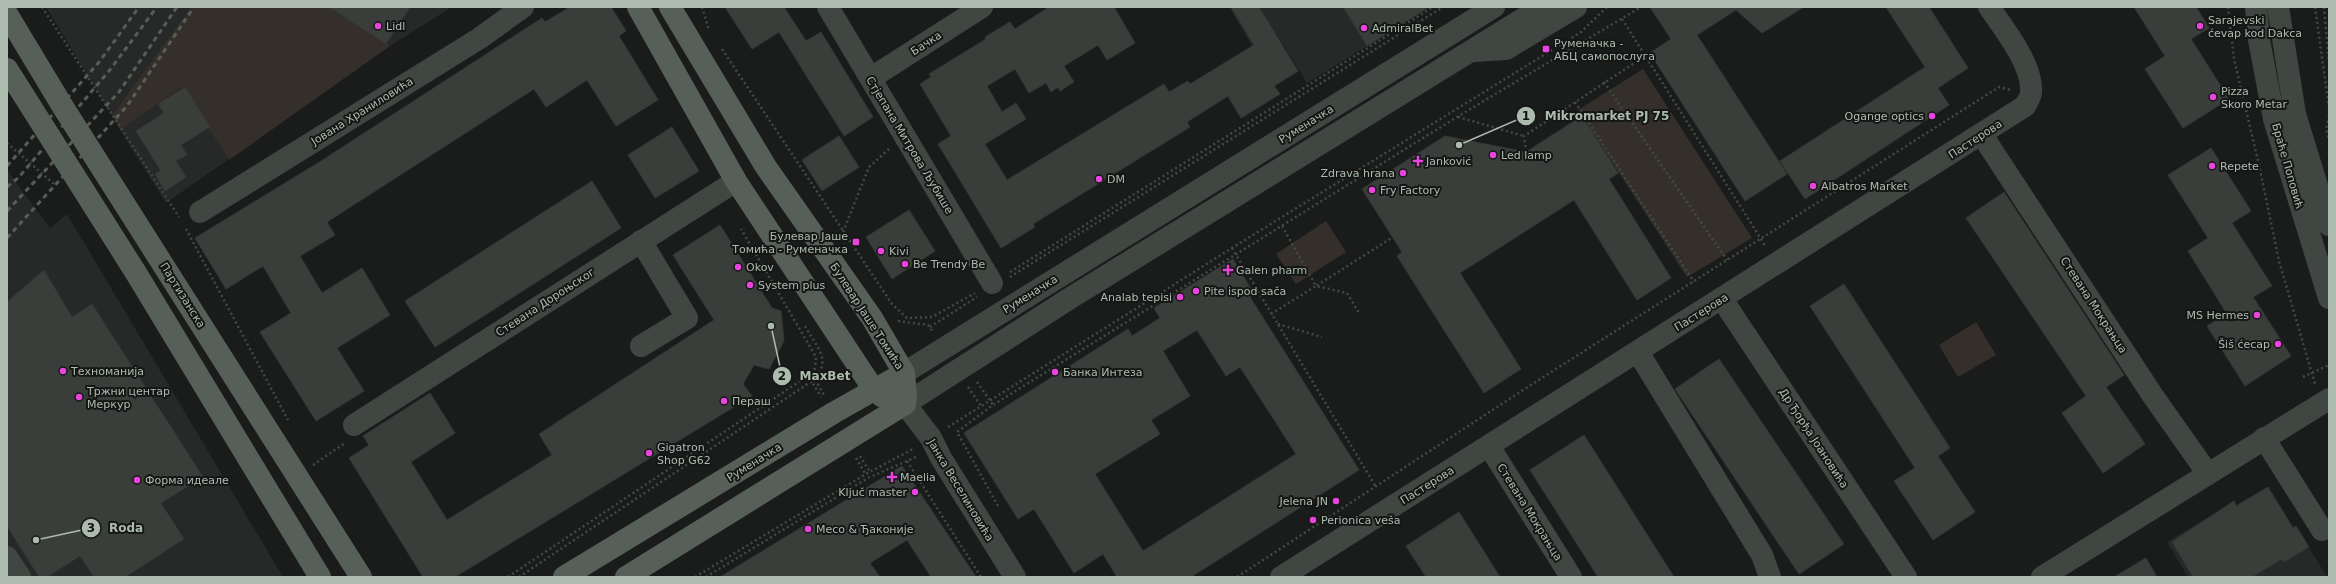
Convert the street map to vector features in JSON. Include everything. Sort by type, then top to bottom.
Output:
[{"type":"main road","points":[[638,7],[736,181],[874,390],[884,398],[905,404]]},
{"type":"main road","name":"Булевар Јаше Томића","points":[[670,7],[766,166],[872,318],[904,373],[906,395],[905,404]]},
{"type":"main road","name":"Партизанска","points":[[7,14],[63,107],[361,577]]},
{"type":"main road","points":[[7,69],[136,273],[320,577]]},
{"type":"main road","name":"Руменачка","points":[[564,577],[904,373]]},
{"type":"main road","points":[[626,577],[905,404]]},
{"type":"street","name":"Јована Храниловића","points":[[200,212],[480,38],[523,7]]},
{"type":"street","name":"Стјепана Митрова Љубише","points":[[828,7],[994,286]]},
{"type":"street","name":"Бачка","points":[[871,78],[982,7]]},
{"type":"street","name":"Руменачка","points":[[904,373],[1494,7]]},
{"type":"street","points":[[905,404],[956,370],[1542,7]]},
{"type":"street","points":[[1471,51],[1506,49],[1576,7]]},
{"type":"street","points":[[1989,7],[2020,55],[2029,77],[2032,94]]},
{"type":"street","name":"Браће Поповић","points":[[2256,7],[2259,40],[2274,119],[2329,298]]},
{"type":"street","name":"Браће Поповић","points":[[2278,7],[2295,114],[2329,226]]},
{"type":"street","name":"Пастерова","points":[[1281,577],[1982,135],[2025,106],[2032,94]]},
{"type":"street","name":"Стевана Мокрањца","points":[[1982,135],[2153,396],[2208,474]]},
{"type":"street","name":"Стевана Дороњског","points":[[354,425],[641,240],[736,181]]},
{"type":"street","points":[[641,240],[687,318],[641,346]]},
{"type":"street","name":"Др Ђорђа Јоановића","points":[[1722,299],[1906,577]]},
{"type":"street","points":[[1638,352],[1762,554],[1770,577]]},
{"type":"street","points":[[2042,577],[2264,438],[2325,402]]},
{"type":"street","name":"Јанка Веселиновића","points":[[905,404],[930,438],[1015,577]]},
{"type":"street","points":[[2264,438],[2322,530]]},
{"type":"street","name":"Стевана Мокрањца","points":[[1489,446],[1571,577]]},
{"type":"street","points":[[7,557],[20,577]]},
{"type":"path","points":[[42,7],[183,223],[290,423]]},
{"type":"path","points":[[702,7],[710,31]]},
{"type":"path","points":[[930,327],[1433,7]]},
{"type":"path","points":[[718,44],[843,233],[892,304],[907,318],[932,317],[994,286],[1442,7]]},
{"type":"path","points":[[695,577],[866,474],[930,438],[1232,248],[1581,32],[1607,7]]},
{"type":"path","points":[[957,432],[993,405],[1236,256],[1457,117],[1641,7]]},
{"type":"path","points":[[2228,7],[2234,59],[2259,165],[2279,261],[2312,373],[2325,402]]},
{"type":"path","points":[[2315,7],[2329,108]]},
{"type":"path","points":[[2324,7],[2329,63]]},
{"type":"path","points":[[1622,18],[1644,56],[1777,264]]},
{"type":"path","points":[[701,20],[706,33]]},
{"type":"path","points":[[1457,117],[1524,136],[1644,56]]},
{"type":"path","points":[[1604,82],[1727,260]]},
{"type":"path","points":[[1237,577],[1376,488],[1537,381],[1999,87],[2032,94]]},
{"type":"path","points":[[1576,102],[1694,282]]},
{"type":"path","points":[[2329,116],[2326,129],[2329,139]]},
{"type":"path","points":[[843,233],[869,167],[904,134]]},
{"type":"path","points":[[1524,136],[1526,152]]},
{"type":"path","points":[[508,577],[812,373],[816,368],[816,357],[738,225]]},
{"type":"path","points":[[1282,226],[1316,286],[1347,293],[1360,313]]},
{"type":"path","points":[[1271,314],[1393,237]]},
{"type":"path","points":[[1232,248],[1376,488]]},
{"type":"path","points":[[893,317],[899,321],[928,325],[943,348]]},
{"type":"path","points":[[1277,324],[1322,337]]},
{"type":"path","points":[[2303,377],[2329,365]]},
{"type":"path","points":[[956,370],[981,406]]},
{"type":"path","points":[[519,577],[815,379]]},
{"type":"path","points":[[706,577],[868,478],[916,457]]},
{"type":"path","points":[[309,458],[316,471]]},
{"type":"path","points":[[907,461],[981,577]]},
{"type":"shaded area","points":[[46,7],[191,7],[112,115]]},
{"type":"shaded area","points":[[191,7],[329,7],[390,46],[229,160],[182,87],[120,130],[112,115]]},
{"type":"shaded area","points":[[255,7],[452,7],[390,46],[166,203],[120,130],[182,87]]},
{"type":"shaded area","points":[[1229,7],[1343,7],[1367,46],[1307,83],[1275,32],[1252,46]]},
{"type":"shaded area","points":[[1643,69],[1752,238],[1687,277],[1578,110]]},
{"type":"shaded area","points":[[7,170],[50,228],[67,214],[283,577],[7,577]]},
{"type":"shaded area","points":[[1326,221],[1346,252],[1296,284],[1276,254]]},
{"type":"shaded area","points":[[1976,322],[1996,355],[1958,377],[1939,345]]},
{"type":"shaded area","points":[[2234,501],[2261,547],[2296,526],[2327,577],[2188,577],[2167,542]]},
{"type":"building","name":"Lidl","points":[[329,7],[410,7],[386,44]]},
{"type":"building","points":[[570,7],[611,7],[626,31],[619,36],[658,100],[616,126],[587,80],[546,107],[534,89],[327,222],[335,235],[300,256],[322,293],[362,268],[390,315],[337,348],[364,391],[316,421],[260,332],[291,313],[263,266],[226,289],[195,238],[321,161],[542,18],[545,22]]},
{"type":"building","points":[[725,7],[784,7],[806,41],[821,32],[873,117],[844,136],[779,32],[752,49]]},
{"type":"building","points":[[1049,7],[1114,7],[1135,43],[1107,60],[1098,45],[1064,66],[1074,82],[1060,91],[1058,87],[1051,92],[1046,83],[1029,93],[1015,69],[987,86],[1002,112],[1016,103],[1026,119],[985,144],[1007,180],[1164,84],[1169,92],[1188,81],[1190,84],[1254,45],[1231,7],[1259,7],[1298,71],[1274,86],[1280,94],[1241,118],[1228,96],[1187,122],[1190,127],[1033,224],[1035,227],[1001,248],[938,144],[951,136],[920,84],[931,77],[929,74],[986,39],[985,37],[1010,22],[1015,29]]},
{"type":"building","points":[[1343,7],[1429,7],[1367,46]]},
{"type":"building","points":[[1650,7],[1804,7],[1762,33],[1736,10],[1697,35],[1787,174],[1745,201],[1650,53],[1671,39]]},
{"type":"building","points":[[1886,7],[1929,7],[1968,68],[1938,88],[1949,105],[1805,199],[1780,161],[1925,67]]},
{"type":"building","points":[[2134,7],[2196,7],[2209,28],[2191,39],[2229,99],[2183,128],[2145,69],[2165,56]]},
{"type":"building","points":[[185,87],[210,127],[181,145],[187,155],[176,161],[186,177],[165,191],[155,174],[161,171],[136,131],[164,113],[158,104]]},
{"type":"building","points":[[1582,116],[1618,173],[1609,179],[1671,278],[1637,300],[1574,200],[1460,273],[1521,369],[1484,393],[1397,256],[1402,252],[1362,189],[1445,136],[1526,152]]},
{"type":"building","points":[[672,127],[699,171],[655,198],[628,155]]},
{"type":"building","points":[[839,136],[859,167],[822,191],[802,160]]},
{"type":"building","points":[[2211,148],[2251,211],[2232,223],[2272,286],[2253,297],[2291,356],[2245,386],[2207,326],[2227,314],[2188,251],[2208,238],[2168,175]]},
{"type":"building","points":[[592,181],[621,228],[435,347],[405,301]]},
{"type":"building","points":[[2004,192],[2124,375],[2106,387],[2145,444],[2103,473],[2062,413],[2086,396],[1966,218]]},
{"type":"building","points":[[909,210],[935,251],[892,279],[866,237]]},
{"type":"building","points":[[720,225],[772,308],[781,311],[784,341],[769,369],[754,365],[743,384],[752,396],[455,577],[423,577],[349,458],[369,445],[363,436],[430,393],[455,433],[411,462],[447,520],[552,455],[539,434],[714,320],[673,255]]},
{"type":"building","points":[[1233,259],[1254,294],[1250,297],[1359,470],[1191,577],[1117,577],[1103,554],[1074,573],[1034,509],[1018,519],[964,433],[1128,329],[1132,336],[1160,318],[1154,308]],"holes":[[[1197,330],[1226,376],[1240,367],[1296,454],[1143,551],[1095,474],[1160,434],[1151,420],[1190,396],[1163,351]]]},
{"type":"building","name":"Тржни центар Меркур","points":[[44,270],[72,317],[92,304],[203,477],[161,503],[184,539],[125,577],[94,577],[80,556],[47,577],[39,577],[7,526],[7,302]]},
{"type":"building","points":[[1844,284],[1950,448],[1938,456],[1975,512],[1933,540],[1894,481],[1915,468],[1810,306]]},
{"type":"building","points":[[1719,359],[1844,544],[1799,574],[1675,389]]},
{"type":"building","points":[[1584,435],[1674,577],[1598,577],[1530,470]]},
{"type":"building","points":[[902,466],[976,577],[931,577],[907,540],[870,563],[880,577],[720,577]]},
{"type":"building","points":[[2268,487],[2293,528],[2296,526],[2309,547],[2284,562],[2282,559],[2252,577],[2193,577],[2172,542],[2234,501],[2236,506]]},
{"type":"building","points":[[1459,512],[1500,577],[1426,577],[1406,546]]},
{"type":"building","points":[[2146,558],[2157,577],[2114,577]]},
{"type":"railway","points":[[7,166],[100,61],[139,7]]},
{"type":"railway","points":[[7,187],[19,177],[109,71],[157,7]]},
{"type":"railway","points":[[7,211],[119,92],[177,7]]},
{"type":"railway","points":[[7,238],[127,106],[194,7]]},
{"type":"place","name":"Lidl","points":[[378,26]]},
{"type":"place","name":"Sarajevski ćevap kod Dakca","points":[[2200,26]]},
{"type":"place","name":"AdmiralBet","points":[[1364,28]]},
{"type":"place","name":"Руменачка - АБЦ самопослуга","points":[[1546,49]]},
{"type":"place","name":"Pizza Skoro Metar","points":[[2213,97]]},
{"type":"place","name":"Ogange optics","points":[[1932,116]]},
{"type":"place","name":"Mikromarket PJ 75","points":[[1459,145]]},
{"type":"place","name":"Led lamp","points":[[1493,155]]},
{"type":"place","name":"Janković","points":[[1418,161]]},
{"type":"place","name":"Repete","points":[[2212,166]]},
{"type":"place","name":"Zdrava hrana","points":[[1403,173]]},
{"type":"place","name":"DM","points":[[1099,179]]},
{"type":"place","name":"Albatros Market","points":[[1813,186]]},
{"type":"place","name":"Fry Factory","points":[[1372,190]]},
{"type":"place","name":"Булевар Јаше Томића - Руменачка","points":[[856,242]]},
{"type":"place","name":"Kivi","points":[[881,251]]},
{"type":"place","name":"Be Trendy Be","points":[[905,264]]},
{"type":"place","name":"Okov","points":[[738,267]]},
{"type":"place","name":"Galen pharm","points":[[1228,270]]},
{"type":"place","name":"System plus","points":[[750,285]]},
{"type":"place","name":"Pite ispod sača","points":[[1196,291]]},
{"type":"place","name":"Analab tepisi","points":[[1180,297]]},
{"type":"place","name":"MS Hermes","points":[[2257,315]]},
{"type":"place","name":"MaxBet","points":[[771,326]]},
{"type":"place","name":"Šiš ćecap","points":[[2278,344]]},
{"type":"place","name":"Техноманија","points":[[63,371]]},
{"type":"place","name":"Банка Интеза","points":[[1055,372]]},
{"type":"place","name":"Тржни центар Меркур","points":[[79,397]]},
{"type":"place","name":"Пераш","points":[[724,401]]},
{"type":"place","name":"Gigatron Shop G62","points":[[649,453]]},
{"type":"place","name":"Maelia","points":[[892,477]]},
{"type":"place","name":"Форма идеале","points":[[137,480]]},
{"type":"place","name":"Ključ master","points":[[915,492]]},
{"type":"place","name":"Jelena JN","points":[[1336,501]]},
{"type":"place","name":"Perionica veša","points":[[1313,520]]},
{"type":"place","name":"Месо & Ђаконије","points":[[808,529]]},
{"type":"place","name":"Roda","points":[[36,540]]}]
